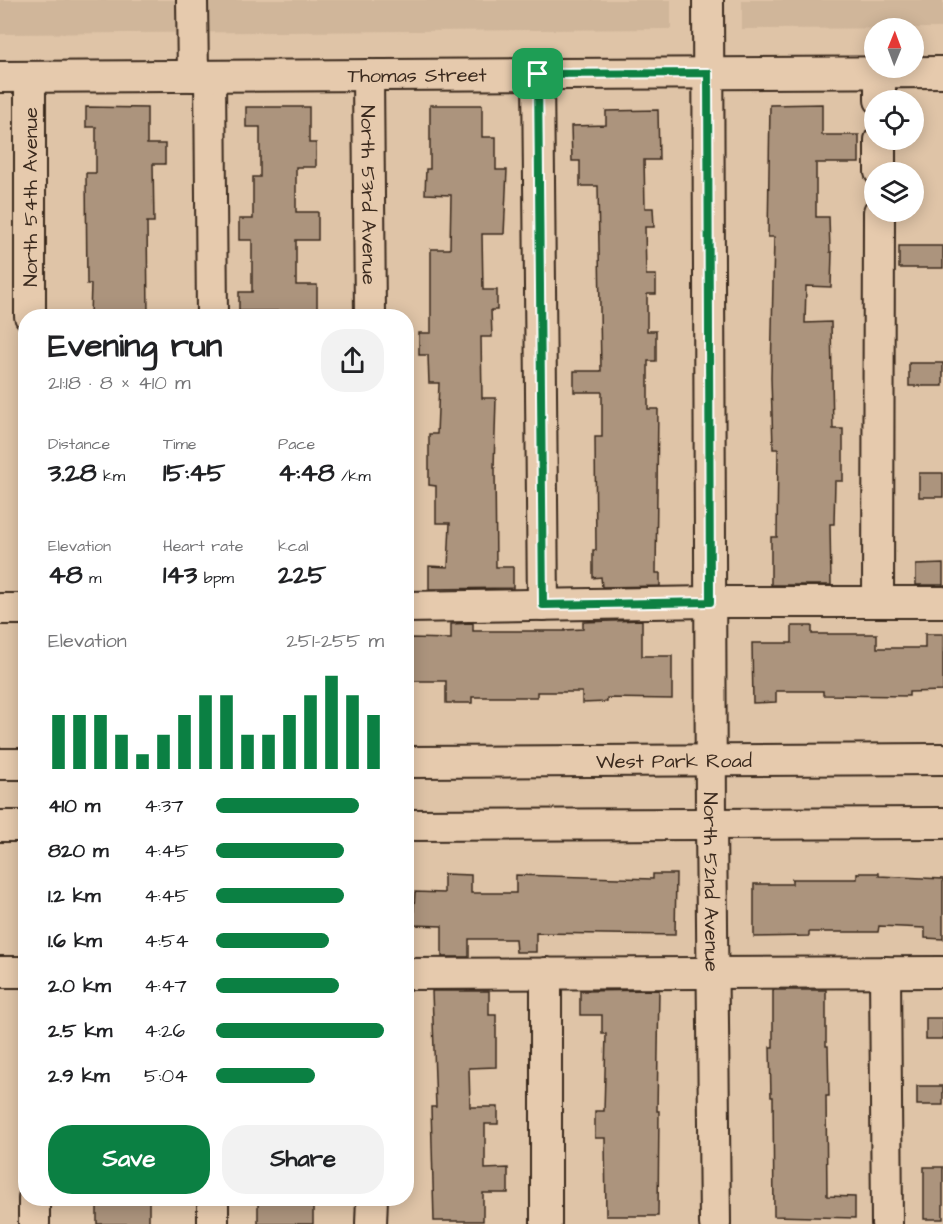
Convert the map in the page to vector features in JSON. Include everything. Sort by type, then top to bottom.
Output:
[{"type":"street","points":[[192,0],[202,76],[212,309]]},
{"type":"street","name":"North 52nd Avenue","points":[[708,0],[715,1224]]},
{"type":"street","name":"Thomas Street","points":[[0,77],[708,73],[880,87],[943,72]]},
{"type":"street","points":[[538,74],[543,605]]},
{"type":"street","name":"North 53rd Avenue","points":[[368,75],[370,309]]},
{"type":"street","name":"North 54th Avenue","points":[[30,77],[30,309]]},
{"type":"street","points":[[878,602],[879,222]]},
{"type":"street","points":[[414,608],[710,602],[943,602]]},
{"type":"street","points":[[0,609],[18,609]]},
{"type":"street","name":"West Park Road","points":[[414,762],[943,759]]},
{"type":"street","points":[[0,764],[18,764]]},
{"type":"street","points":[[414,825],[943,823]]},
{"type":"street","points":[[0,826],[18,826]]},
{"type":"street","points":[[0,972],[18,972]]},
{"type":"street","points":[[885,972],[887,1224]]},
{"type":"street","points":[[414,975],[943,972]]},
{"type":"street","points":[[546,973],[546,1224]]},
{"type":"street","points":[[34,1206],[34,1224]]},
{"type":"street","points":[[213,1206],[213,1224]]},
{"type":"street","points":[[371,1224],[372,1206]]},
{"type":"shaded area","points":[[0,0],[671,0],[671,29],[0,34]]},
{"type":"shaded area","points":[[742,0],[943,0],[943,28],[924,28],[924,18],[864,18],[864,28],[742,29]]},
{"type":"building","points":[[822,104],[822,135],[859,135],[859,163],[816,163],[816,217],[829,217],[830,252],[832,252],[831,287],[806,286],[805,323],[831,322],[833,429],[843,429],[843,481],[835,481],[834,524],[830,524],[831,585],[771,585],[771,537],[777,537],[778,449],[773,449],[771,378],[774,237],[768,237],[770,105]]},
{"type":"building","points":[[430,105],[482,105],[482,137],[496,137],[496,170],[507,170],[504,234],[482,234],[483,290],[497,290],[497,310],[491,310],[492,337],[481,337],[482,398],[496,398],[494,468],[496,567],[513,567],[513,588],[429,589],[429,566],[448,567],[450,523],[436,523],[436,486],[429,485],[429,434],[437,434],[439,383],[429,383],[428,355],[419,355],[419,333],[431,333],[431,249],[450,249],[451,195],[425,194],[426,169],[430,169]]},
{"type":"building","points":[[86,107],[147,108],[147,144],[165,144],[165,164],[153,164],[154,222],[147,222],[148,309],[90,309],[91,284],[87,284],[86,173],[96,173],[96,127],[86,127]]},
{"type":"building","points":[[246,107],[309,107],[309,143],[316,143],[316,167],[296,167],[296,212],[318,212],[318,240],[296,240],[296,285],[317,285],[317,309],[239,309],[239,292],[252,292],[252,240],[239,240],[239,219],[253,219],[253,177],[260,177],[260,127],[246,127]]},
{"type":"building","points":[[658,110],[659,160],[644,160],[645,208],[653,208],[654,227],[645,227],[646,275],[656,275],[656,294],[647,294],[647,331],[656,331],[656,361],[648,361],[648,409],[658,409],[656,573],[660,573],[660,586],[602,587],[601,577],[593,578],[593,550],[596,550],[595,437],[602,437],[602,392],[574,392],[574,371],[601,371],[598,186],[580,186],[580,161],[572,161],[571,126],[606,125],[606,111]]},
{"type":"building","points":[[899,246],[943,246],[943,268],[899,268]]},
{"type":"building","points":[[909,363],[943,363],[943,386],[909,386]]},
{"type":"building","points":[[919,473],[943,473],[943,497],[919,497]]},
{"type":"building","points":[[943,564],[943,585],[916,585],[916,565]]},
{"type":"building","points":[[642,620],[642,656],[672,656],[672,699],[607,698],[607,702],[582,703],[582,692],[537,692],[537,697],[472,697],[472,703],[446,703],[446,681],[414,681],[414,638],[451,639],[451,624],[473,623],[473,631],[565,631],[583,629],[583,622]]},
{"type":"building","points":[[792,626],[812,626],[812,634],[877,634],[877,648],[925,648],[925,634],[943,634],[943,691],[909,692],[909,696],[823,695],[823,691],[776,691],[776,702],[753,703],[752,643],[792,643]]},
{"type":"building","points":[[857,873],[943,879],[943,939],[925,938],[925,928],[879,926],[878,932],[809,932],[809,936],[754,937],[754,884],[792,884],[792,879],[857,879]]},
{"type":"building","points":[[444,874],[471,875],[471,893],[516,893],[516,875],[653,879],[653,874],[676,874],[675,935],[536,933],[536,952],[516,952],[515,939],[469,939],[469,957],[442,957],[442,926],[414,925],[414,908],[415,892],[444,893]]},
{"type":"building","points":[[659,990],[658,1216],[606,1216],[605,1138],[595,1138],[595,1111],[604,1111],[606,1034],[602,1034],[602,1015],[580,1015],[580,991]]},
{"type":"building","points":[[773,990],[826,990],[829,1096],[826,1096],[827,1196],[855,1197],[855,1218],[774,1216],[773,1097],[771,1097],[770,1047],[773,1047]]},
{"type":"building","points":[[432,991],[489,991],[489,1015],[496,1015],[496,1067],[469,1068],[470,1107],[498,1107],[498,1124],[485,1124],[485,1169],[508,1168],[508,1193],[483,1193],[483,1221],[434,1221],[431,1107],[436,1107]]},
{"type":"building","points":[[926,1018],[943,1018],[943,1039],[926,1039]]},
{"type":"building","points":[[917,1086],[943,1086],[943,1105],[917,1105]]},
{"type":"building","points":[[924,1167],[943,1167],[943,1219],[924,1219]]},
{"type":"building","points":[[97,1206],[149,1206],[149,1224],[97,1224]]},
{"type":"building","points":[[258,1206],[313,1206],[313,1224],[258,1224]]},
{"type":"route","points":[[708,73],[710,602],[543,605],[538,74],[708,73]]}]
